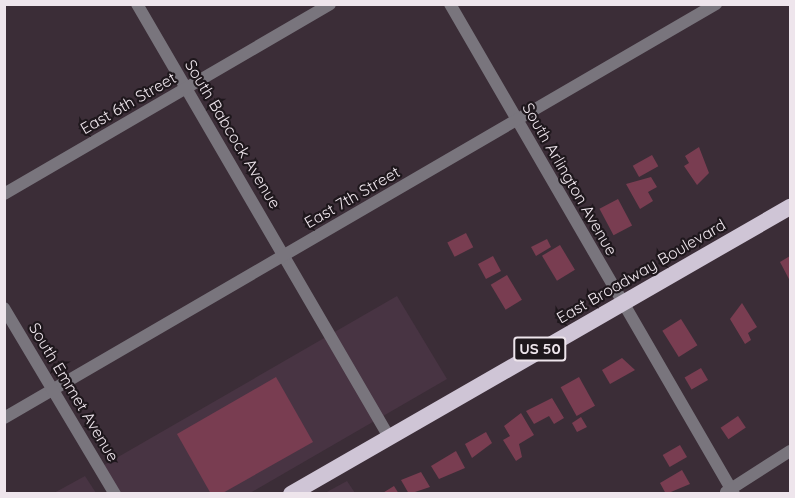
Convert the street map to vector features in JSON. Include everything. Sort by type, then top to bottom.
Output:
[{"type":"highway","name":"East Broadway Boulevard","points":[[291,494],[790,207]]},
{"type":"street","name":"South Babcock Avenue","points":[[137,4],[389,437]]},
{"type":"street","name":"East 6th Street","points":[[4,194],[330,4]]},
{"type":"street","name":"South Arlington Avenue","points":[[450,4],[730,491]]},
{"type":"street","name":"East 7th Street","points":[[4,418],[716,4]]},
{"type":"street","name":"South Emmet Avenue","points":[[4,308],[115,494]]},
{"type":"street","points":[[730,491],[790,451]]},
{"type":"shaded area","points":[[397,296],[447,379],[250,493],[114,493],[99,468]]},
{"type":"shaded area","points":[[85,476],[96,493],[54,493]]},
{"type":"shaded area","points":[[347,481],[355,493],[325,493]]},
{"type":"building","points":[[699,147],[709,173],[697,185],[684,166],[689,163],[685,156]]},
{"type":"building","points":[[652,155],[658,166],[639,177],[633,166]]},
{"type":"building","points":[[651,177],[657,187],[648,192],[653,201],[640,209],[626,184]]},
{"type":"building","points":[[618,199],[632,225],[614,235],[599,209]]},
{"type":"building","points":[[466,233],[473,247],[455,257],[447,243]]},
{"type":"building","points":[[547,239],[551,247],[536,256],[531,247]]},
{"type":"building","points":[[560,245],[575,270],[557,281],[542,256]]},
{"type":"building","points":[[493,256],[501,271],[486,279],[478,264]]},
{"type":"building","points":[[790,256],[790,281],[780,262]]},
{"type":"building","points":[[507,275],[522,300],[506,310],[491,285]]},
{"type":"building","points":[[742,303],[757,327],[748,333],[751,340],[745,344],[730,319]]},
{"type":"building","points":[[681,319],[697,345],[679,357],[662,331]]},
{"type":"building","points":[[622,358],[635,370],[610,384],[602,370]]},
{"type":"building","points":[[701,368],[708,380],[692,390],[685,378]]},
{"type":"building","points":[[276,377],[313,442],[221,494],[211,494],[177,434]]},
{"type":"building","points":[[579,377],[595,406],[577,416],[561,387]]},
{"type":"building","points":[[552,398],[564,418],[554,424],[549,416],[534,424],[526,411]]},
{"type":"building","points":[[521,413],[534,435],[519,444],[522,457],[516,461],[503,440],[510,436],[504,426]]},
{"type":"building","points":[[738,416],[746,428],[728,439],[721,428]]},
{"type":"building","points":[[581,417],[587,427],[577,432],[572,423]]},
{"type":"building","points":[[486,432],[492,443],[472,458],[465,444]]},
{"type":"building","points":[[680,445],[687,457],[670,467],[663,455]]},
{"type":"building","points":[[456,451],[465,468],[439,479],[431,466]]},
{"type":"building","points":[[682,470],[690,484],[666,494],[660,483]]},
{"type":"building","points":[[421,472],[430,487],[409,494],[401,480]]},
{"type":"building","points":[[394,486],[399,494],[381,494]]}]
